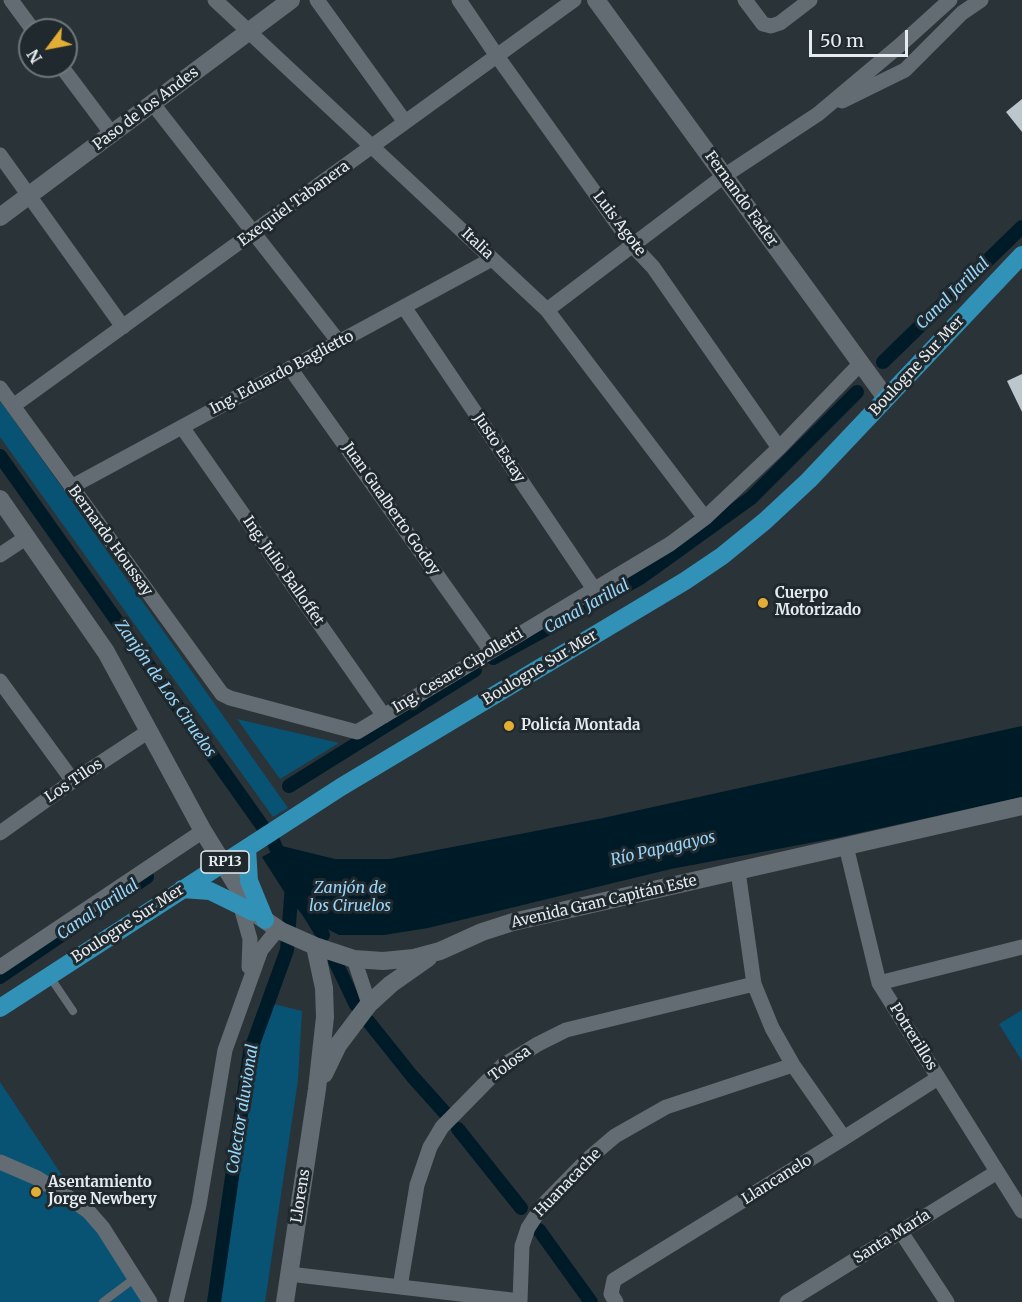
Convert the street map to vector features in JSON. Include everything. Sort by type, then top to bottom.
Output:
[{"type":"main road","name":"Boulogne Sur Mer","points":[[0,1008],[360,776],[704,569],[744,540],[790,499],[1022,255]]},
{"type":"main road","points":[[247,848],[249,881],[264,920]]},
{"type":"main road","points":[[182,889],[210,891],[264,920]]},
{"type":"street","points":[[11,0],[24,18]]},
{"type":"street","name":"Italia","points":[[215,0],[548,310],[705,518]]},
{"type":"street","name":"Paso de los Andes","points":[[0,217],[291,0]]},
{"type":"street","points":[[317,0],[405,122]]},
{"type":"street","name":"Luis Agote","points":[[459,0],[496,56],[633,246],[653,267],[779,448]]},
{"type":"street","name":"Exequiel Tabanera","points":[[13,406],[573,0]]},
{"type":"street","name":"Fernando Fader","points":[[596,0],[886,398]]},
{"type":"street","points":[[745,0],[763,24],[771,26],[780,23],[810,0]]},
{"type":"street","points":[[818,114],[950,0]]},
{"type":"street","points":[[548,310],[724,176],[818,114],[905,70],[962,13],[981,0]]},
{"type":"street","points":[[70,78],[112,134]]},
{"type":"street","points":[[153,104],[339,342]]},
{"type":"street","points":[[0,155],[123,327]]},
{"type":"street","name":"Ing. Eduardo Baglietto","points":[[71,487],[492,259]]},
{"type":"street","name":"Justo Estay","points":[[404,307],[594,590]]},
{"type":"street","name":"Ing. Cesare Cipolletti","points":[[222,694],[357,732],[670,544],[705,518],[779,448],[860,364]]},
{"type":"street","name":"Juan Gualberto Godoy","points":[[291,368],[491,651]]},
{"type":"street","name":"Bernardo Houssay","points":[[0,388],[222,694]]},
{"type":"street","name":"Ing. Julio Balloffet","points":[[182,427],[384,716]]},
{"type":"street","points":[[0,499],[100,642],[222,865],[264,920],[261,950],[225,1050],[199,1205],[176,1302]]},
{"type":"street","points":[[0,555],[27,537]]},
{"type":"street","points":[[0,681],[73,781]]},
{"type":"street","name":"Los Tilos","points":[[0,833],[149,731]]},
{"type":"street","name":"Avenida Gran Capitán Este","points":[[264,920],[310,943],[354,959],[399,960],[440,951],[482,932],[513,922],[1022,806]]},
{"type":"street","points":[[0,967],[202,831]]},
{"type":"street","name":"Potrerillos","points":[[846,846],[879,983],[1022,1211]]},
{"type":"street","points":[[738,871],[754,984],[772,1028],[793,1065],[844,1138]]},
{"type":"street","points":[[244,993],[250,939],[264,920]]},
{"type":"street","name":"Llorens","points":[[285,1302],[326,1017],[324,988],[310,943]]},
{"type":"street","points":[[879,983],[1022,947]]},
{"type":"street","name":"Llorens","points":[[317,1089],[338,1045],[369,1004],[391,984],[440,951]]},
{"type":"street","points":[[354,959],[369,1004]]},
{"type":"street","name":"Tolosa","points":[[400,1287],[417,1185],[430,1147],[442,1127],[502,1066],[566,1030],[754,984]]},
{"type":"street","name":"Huanacache","points":[[289,1274],[520,1301],[522,1246],[528,1228],[543,1205],[588,1159],[615,1136],[666,1107],[793,1065]]},
{"type":"street","name":"Llancanelo","points":[[616,1302],[611,1294],[614,1280],[938,1077]]},
{"type":"street","points":[[0,1162],[37,1178],[89,1212],[103,1228],[150,1302]]},
{"type":"street","name":"Santa María","points":[[787,1302],[997,1172]]},
{"type":"street","points":[[901,1232],[946,1302]]},
{"type":"lane","points":[[49,976],[73,1011]]},
{"type":"lane","points":[[103,1302],[135,1278]]},
{"type":"shaded area","points":[[0,401],[288,808],[273,817],[0,437]]},
{"type":"shaded area","points":[[237,719],[339,743],[280,779]]},
{"type":"shaded area","points":[[261,1001],[302,1011],[298,1080],[265,1302],[214,1302],[246,1045]]},
{"type":"shaded area","points":[[1022,1010],[1022,1061],[999,1024]]},
{"type":"shaded area","name":"Asentamiento Jorge Newbery","points":[[0,1082],[146,1302],[0,1302]]},
{"type":"water","name":"Zanjón de los Ciruelos","points":[[1022,726],[1022,797],[836,838],[671,869],[428,928],[384,935],[339,935],[304,917],[262,857],[282,846],[335,859],[390,859],[603,818]]},
{"type":"building","points":[[1022,99],[1022,132],[1006,112]]},
{"type":"building","points":[[1022,374],[1022,412],[1007,381]]},
{"type":"waterway","name":"Canal Jarillal","points":[[883,362],[1022,227]]},
{"type":"waterway","name":"Canal Jarillal","points":[[493,658],[640,578],[751,498],[857,392]]},
{"type":"waterway","name":"Zanjón de Los Ciruelos","points":[[0,456],[273,841],[284,866]]},
{"type":"waterway","name":"Canal Jarillal","points":[[289,786],[475,670]]},
{"type":"waterway","name":"Canal Jarillal","points":[[0,977],[147,877]]},
{"type":"waterway","name":"Colector aluvional","points":[[214,1302],[250,1052],[287,950],[292,885]]},
{"type":"waterway","name":"Zanjón de Los Ciruelos","points":[[307,909],[323,935]]},
{"type":"waterway","name":"Colector aluvional","points":[[335,961],[356,1005]]},
{"type":"waterway","name":"Colector aluvional","points":[[368,1021],[446,1114]]},
{"type":"waterway","name":"Colector aluvional","points":[[458,1129],[521,1208]]},
{"type":"waterway","name":"Colector aluvional","points":[[539,1230],[591,1302]]},
{"type":"place","name":"Cuerpo Motorizado","points":[[763,603]]},
{"type":"place","name":"Policía Montada","points":[[509,726]]},
{"type":"place","name":"Asentamiento Jorge Newbery","points":[[36,1192]]},
{"type":"water label","name":"Río Papagayos","points":[[663,849]]}]
